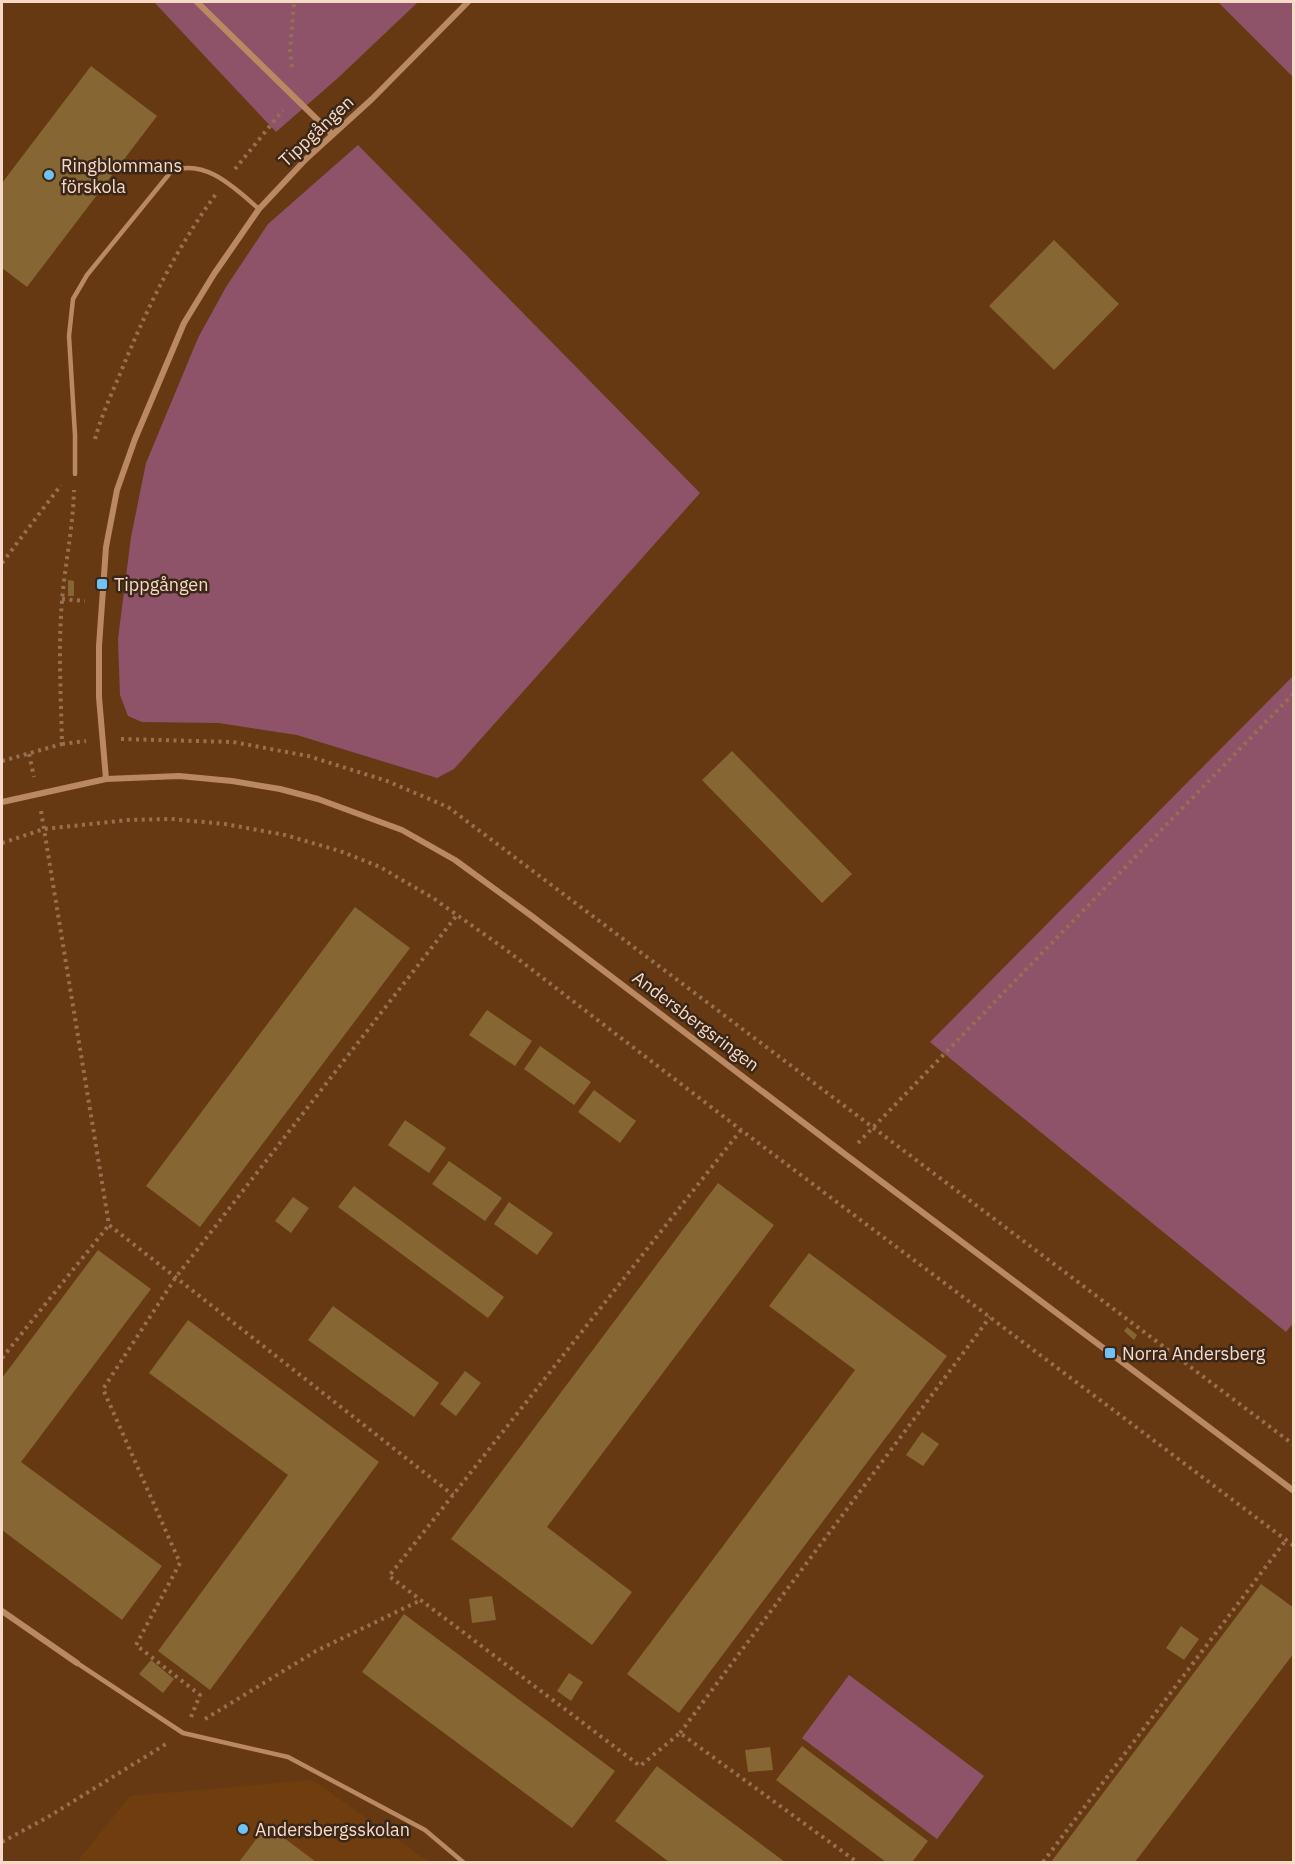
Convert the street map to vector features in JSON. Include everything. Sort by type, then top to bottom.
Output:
[{"type":"street","points":[[197,2],[333,134]]},
{"type":"street","name":"Tippgången","points":[[106,779],[99,697],[99,646],[106,547],[117,490],[135,440],[184,323],[214,274],[259,209],[468,2]]},
{"type":"street","name":"Andersbergsringen","points":[[2,802],[106,779],[179,776],[232,781],[280,789],[318,799],[402,830],[455,860],[529,914],[1293,1491]]},
{"type":"street","points":[[2,1611],[77,1663]]},
{"type":"lane","points":[[75,474],[69,336],[73,299],[87,275],[170,173],[180,167],[204,170],[226,181],[259,209]]},
{"type":"lane","points":[[77,1663],[183,1733],[288,1757],[425,1830],[462,1863]]},
{"type":"path","points":[[294,2],[290,50],[294,95]]},
{"type":"path","points":[[2,563],[3,557],[61,485],[75,474]]},
{"type":"path","points":[[62,599],[85,602]]},
{"type":"path","points":[[846,1155],[1293,693]]},
{"type":"path","points":[[2,843],[45,829],[128,820],[171,819],[225,824],[285,835],[340,851],[380,867],[433,897],[581,1006],[741,1130],[1293,1546]]},
{"type":"path","points":[[45,829],[109,1225],[453,1495]]},
{"type":"path","points":[[183,1733],[200,1695],[136,1645],[180,1563],[103,1389],[176,1277],[457,915]]},
{"type":"path","points":[[741,1130],[389,1576],[640,1766],[680,1733],[990,1317]]},
{"type":"path","points":[[2,1358],[109,1225]]},
{"type":"path","points":[[1043,1863],[1286,1540]]},
{"type":"path","points":[[680,1733],[857,1863]]},
{"type":"shaded area","points":[[154,2],[418,2],[339,77],[276,132]]},
{"type":"shaded area","points":[[1218,2],[1293,2],[1293,77]]},
{"type":"shaded area","points":[[358,145],[700,493],[454,769],[437,778],[297,735],[219,723],[142,722],[128,716],[120,695],[118,639],[131,537],[146,463],[198,338],[226,287],[268,224]]},
{"type":"shaded area","points":[[1293,676],[1294,1322],[1286,1332],[930,1042]]},
{"type":"shaded area","points":[[849,1675],[984,1776],[937,1839],[802,1738]]},
{"type":"shaded area","name":"Andersbergsskolan","points":[[312,1780],[429,1862],[77,1862],[130,1796]]},
{"type":"building","points":[[91,66],[157,116],[27,287],[2,268],[2,183]]},
{"type":"building","points":[[1054,240],[1119,304],[1054,370],[989,306]]},
{"type":"building","points":[[68,580],[74,581],[74,596],[68,596]]},
{"type":"building","points":[[732,751],[852,874],[822,903],[702,780]]},
{"type":"building","points":[[355,907],[410,948],[200,1227],[146,1186]]},
{"type":"building","points":[[487,1010],[532,1041],[515,1066],[469,1035]]},
{"type":"building","points":[[540,1046],[591,1082],[574,1105],[524,1069]]},
{"type":"building","points":[[594,1090],[636,1121],[620,1143],[578,1112]]},
{"type":"building","points":[[405,1120],[446,1148],[429,1173],[388,1145]]},
{"type":"building","points":[[449,1161],[502,1198],[485,1221],[432,1184]]},
{"type":"building","points":[[718,1183],[774,1225],[547,1527],[632,1592],[592,1645],[451,1539]]},
{"type":"building","points":[[354,1186],[504,1297],[488,1318],[338,1207]]},
{"type":"building","points":[[293,1197],[309,1208],[291,1233],[275,1221]]},
{"type":"building","points":[[509,1202],[553,1233],[537,1255],[494,1224]]},
{"type":"building","points":[[98,1250],[151,1289],[21,1462],[162,1566],[122,1620],[2,1530],[2,1378]]},
{"type":"building","points":[[809,1253],[947,1356],[679,1713],[627,1674],[855,1370],[769,1306]]},
{"type":"building","points":[[333,1306],[439,1383],[414,1417],[308,1340]]},
{"type":"building","points":[[188,1320],[379,1462],[210,1690],[158,1651],[288,1475],[149,1373]]},
{"type":"building","points":[[1127,1327],[1137,1335],[1134,1340],[1124,1331]]},
{"type":"building","points":[[465,1371],[481,1383],[456,1416],[440,1404]]},
{"type":"building","points":[[922,1432],[939,1444],[923,1466],[906,1455]]},
{"type":"building","points":[[1261,1584],[1294,1608],[1294,1653],[1135,1862],[1051,1862]]},
{"type":"building","points":[[492,1596],[496,1620],[472,1623],[469,1599]]},
{"type":"building","points":[[404,1614],[615,1771],[572,1828],[362,1672]]},
{"type":"building","points":[[1181,1626],[1199,1639],[1184,1660],[1166,1648]]},
{"type":"building","points":[[151,1660],[174,1679],[163,1693],[139,1674]]},
{"type":"building","points":[[569,1673],[583,1682],[571,1701],[557,1691]]},
{"type":"building","points":[[802,1746],[928,1841],[912,1862],[886,1862],[776,1780]]},
{"type":"building","points":[[770,1747],[773,1770],[748,1772],[745,1750]]},
{"type":"building","points":[[657,1766],[785,1862],[669,1862],[615,1821]]},
{"type":"building","points":[[267,1825],[316,1862],[239,1862]]},
{"type":"place","name":"Ringblommans förskola","points":[[49,175]]},
{"type":"place","name":"Tippgången","points":[[102,584]]},
{"type":"place","name":"Norra Andersberg","points":[[1110,1353]]},
{"type":"place","name":"Andersbergsskolan","points":[[243,1829]]}]
